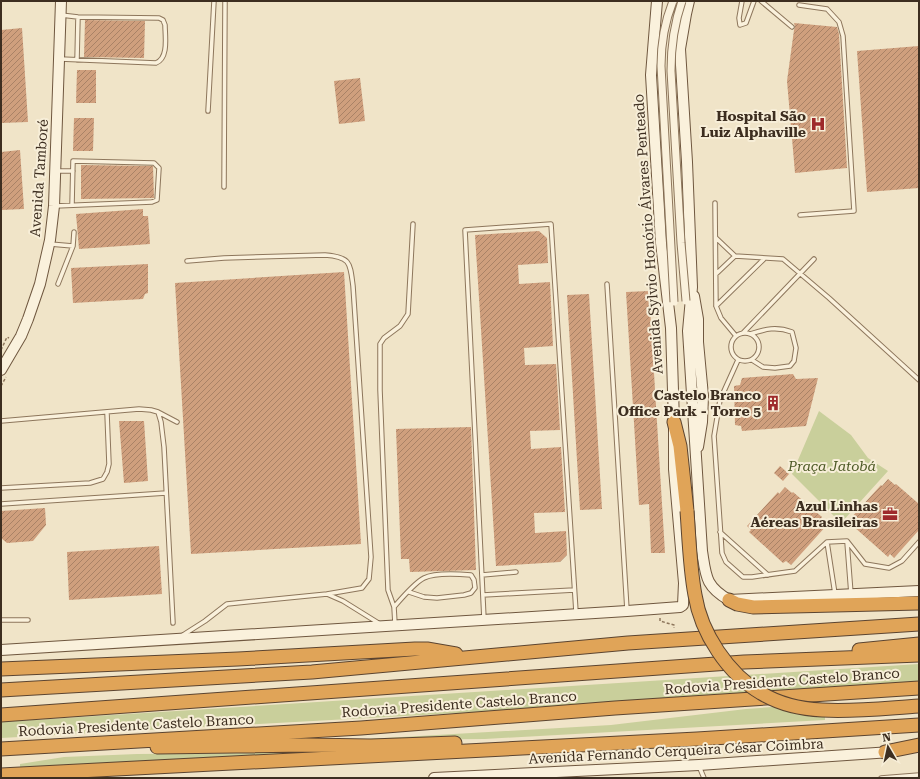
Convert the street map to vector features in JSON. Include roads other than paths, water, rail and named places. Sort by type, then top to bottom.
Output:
[{"type":"highway","points":[[674,422],[680,446],[695,596],[709,638],[723,658],[741,678],[761,693],[786,704],[822,710],[919,706]]},
{"type":"highway","points":[[729,600],[737,604],[753,607],[919,603]]},
{"type":"highway","points":[[1,690],[312,672],[467,657],[628,644],[919,624]]},
{"type":"highway","points":[[829,660],[858,650],[919,644]]},
{"type":"highway","points":[[1,669],[238,659],[415,649],[438,650],[467,657]]},
{"type":"highway","name":"Rodovia Presidente Castelo Branco","points":[[1,715],[736,663],[919,655]]},
{"type":"highway","name":"Rodovia Presidente Castelo Branco","points":[[1,749],[61,744],[361,728],[622,708],[919,688]]},
{"type":"highway","points":[[1,775],[697,740],[919,725]]},
{"type":"highway","points":[[61,744],[154,747],[306,745],[371,746],[622,736],[697,740]]},
{"type":"highway","points":[[884,752],[919,745]]},
{"type":"street","name":"Avenida Tamboré","points":[[1,370],[21,336],[28,319],[40,284],[49,244],[54,206],[61,1]]},
{"type":"street","name":"Avenida Sylvio Honório Álvares Penteado","points":[[627,611],[680,607],[683,605],[684,594],[674,469],[674,422],[670,328],[661,243],[651,75],[657,1]]},
{"type":"street","points":[[673,1],[662,43],[661,66],[674,302]]},
{"type":"street","points":[[682,1],[674,27],[671,48],[671,71],[681,243],[686,301]]},
{"type":"street","points":[[690,1],[682,36],[680,58],[687,162],[692,287],[688,331],[695,463],[702,551],[706,574],[710,586],[729,600],[919,591]]},
{"type":"street","points":[[652,57],[680,58]]},
{"type":"street","points":[[1,650],[627,611]]},
{"type":"street","name":"Avenida Fernando Cerqueira César Coimbra","points":[[434,778],[699,765],[884,752],[919,751]]},
{"type":"street","points":[[56,778],[142,768]]},
{"type":"lane","points":[[208,111],[214,1]]},
{"type":"lane","points":[[224,186],[225,1]]},
{"type":"lane","points":[[742,1],[739,18],[740,25],[746,23],[754,1]]},
{"type":"lane","points":[[761,1],[792,28]]},
{"type":"lane","points":[[799,5],[827,9],[839,22],[843,36],[854,211],[800,215]]},
{"type":"lane","points":[[59,59],[156,63],[164,56],[165,24],[163,20],[159,18],[78,17],[61,14]]},
{"type":"lane","points":[[77,60],[78,17]]},
{"type":"lane","points":[[54,206],[152,202],[157,200],[159,168],[154,163],[73,160],[72,205]]},
{"type":"lane","points":[[55,171],[73,171]]},
{"type":"lane","points":[[715,203],[716,306],[721,318],[736,336]]},
{"type":"lane","points":[[327,594],[390,626],[394,607],[388,590],[380,390],[380,344],[384,338],[400,326],[408,314],[413,224]]},
{"type":"lane","points":[[484,620],[465,230],[551,224],[576,613]]},
{"type":"lane","points":[[58,284],[73,246],[74,232]]},
{"type":"lane","points":[[716,238],[735,256],[783,260],[919,380]]},
{"type":"lane","points":[[49,244],[73,246]]},
{"type":"lane","points":[[176,640],[205,621],[227,604],[327,594],[362,588],[369,579],[371,557],[353,286],[350,267],[345,259],[337,256],[325,255],[224,258],[187,262]]},
{"type":"lane","points":[[716,274],[735,256]]},
{"type":"lane","points":[[716,306],[764,259]]},
{"type":"lane","points":[[750,334],[758,340],[760,349],[756,357],[752,360],[747,362],[738,360],[732,353],[731,348],[731,343],[736,336],[743,333],[814,260]]},
{"type":"lane","points":[[608,284],[627,611]]},
{"type":"lane","points":[[743,333],[750,334],[770,328],[783,328],[792,332],[796,348],[794,361],[790,366],[775,368],[763,367],[752,360]]},
{"type":"lane","points":[[738,360],[720,400],[714,436],[720,532],[722,553],[726,562],[743,577],[795,571],[827,542],[847,541]]},
{"type":"lane","points":[[1,421],[140,409],[158,412],[177,422]]},
{"type":"lane","points":[[158,412],[162,422],[173,623]]},
{"type":"lane","points":[[1,488],[90,483],[103,479],[107,472],[108,464],[107,413]]},
{"type":"lane","points":[[1,504],[166,493]]},
{"type":"lane","points":[[720,532],[768,575]]},
{"type":"lane","points":[[847,541],[865,564],[889,568],[902,561],[919,542]]},
{"type":"lane","points":[[847,541],[851,594]]},
{"type":"lane","points":[[827,542],[835,595]]},
{"type":"lane","points":[[482,575],[516,572]]},
{"type":"lane","points":[[394,607],[409,592],[423,579],[432,576],[471,575],[474,580],[475,588],[471,593],[464,596],[437,598],[424,597],[409,592]]},
{"type":"lane","points":[[483,595],[574,590]]},
{"type":"lane","points":[[1,620],[28,620]]},
{"type":"lane","points":[[699,765],[704,778]]},
{"type":"lane","points":[[881,778],[919,775]]},
{"type":"place","name":"Hospital São Luiz Alphaville","points":[[818,124]]},
{"type":"place","name":"Castelo Branco Office Park - Torre 5","points":[[773,403]]},
{"type":"place","name":"Azul Linhas Aéreas Brasileiras","points":[[890,514]]},
{"type":"park label","name":"Praça Jatobá","points":[[832,466]]}]
